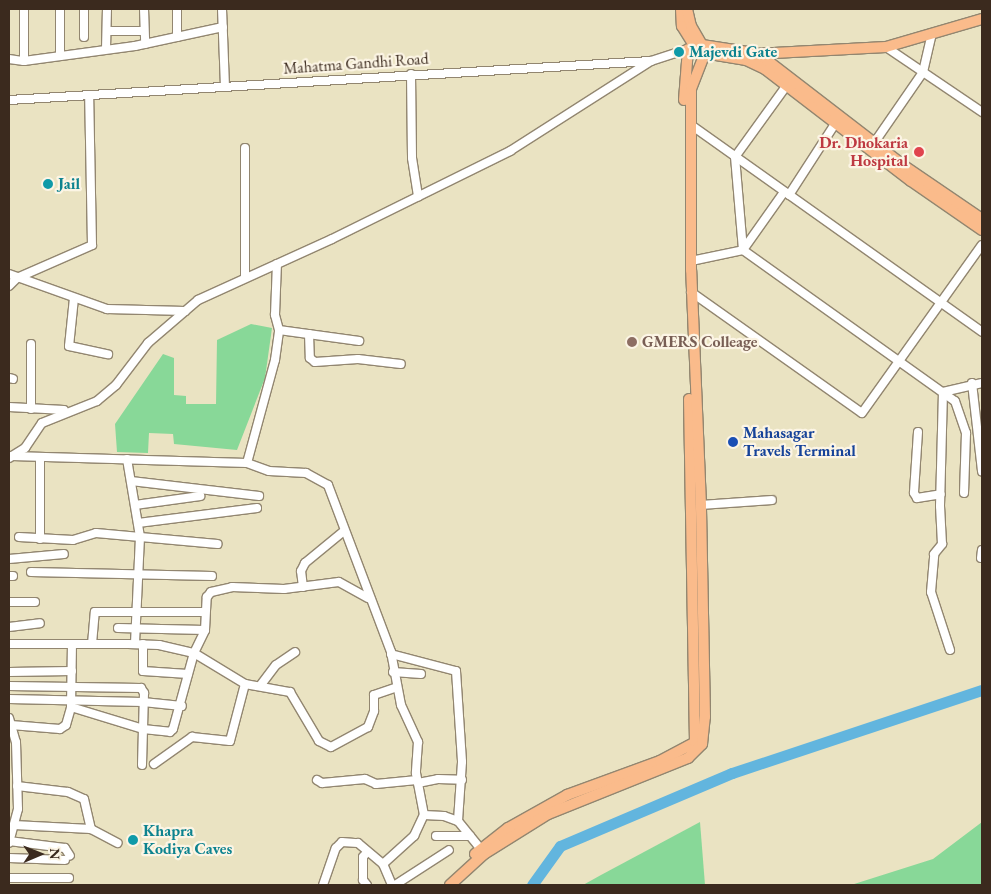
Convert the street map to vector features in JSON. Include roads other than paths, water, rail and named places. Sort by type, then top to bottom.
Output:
[{"type":"main road","points":[[681,9],[682,26],[699,49],[746,60],[787,86],[836,124],[982,220]]},
{"type":"main road","points":[[450,885],[508,828],[567,795],[683,751],[697,736],[684,173],[699,49],[687,9]]},
{"type":"main road","points":[[699,49],[756,53],[886,47],[982,19]]},
{"type":"main road","points":[[441,885],[483,851],[548,814],[688,758],[702,744],[705,718],[700,506],[691,292],[690,125],[692,80],[699,49]]},
{"type":"main road","points":[[746,60],[756,53]]},
{"type":"main road","points":[[756,53],[872,146],[982,230]]},
{"type":"street","points":[[24,9],[24,61]]},
{"type":"street","points":[[60,9],[60,56]]},
{"type":"street","points":[[84,9],[84,37]]},
{"type":"street","points":[[106,49],[108,9]]},
{"type":"street","points":[[144,9],[145,44]]},
{"type":"street","points":[[177,9],[177,37]]},
{"type":"street","points":[[222,9],[225,86]]},
{"type":"street","points":[[9,59],[24,61],[145,44],[223,27]]},
{"type":"street","points":[[107,31],[144,31]]},
{"type":"street","points":[[872,146],[923,72],[932,33]]},
{"type":"street","points":[[886,47],[982,112]]},
{"type":"street","name":"Mahatma Gandhi Road","points":[[9,100],[411,74],[651,61],[699,49]]},
{"type":"street","points":[[10,457],[25,448],[42,423],[97,400],[116,385],[148,343],[198,300],[418,197],[535,138],[651,61]]},
{"type":"street","points":[[411,74],[412,158],[418,197]]},
{"type":"street","points":[[787,86],[735,157],[743,250],[955,401],[964,419],[967,448],[964,494]]},
{"type":"street","points":[[9,286],[17,278],[92,245],[89,95]]},
{"type":"street","points":[[691,261],[743,250],[836,124]]},
{"type":"street","points":[[690,125],[982,332]]},
{"type":"street","points":[[245,148],[245,277]]},
{"type":"street","points":[[691,292],[855,411],[862,413],[942,304],[982,245]]},
{"type":"street","points":[[247,463],[275,360],[279,330],[275,315],[277,264]]},
{"type":"street","points":[[9,274],[107,309],[185,311]]},
{"type":"street","points":[[74,298],[69,346],[108,354]]},
{"type":"street","points":[[279,330],[359,341]]},
{"type":"street","points":[[309,334],[310,358],[315,362],[358,359],[401,364]]},
{"type":"street","points":[[31,344],[31,410]]},
{"type":"street","points":[[982,374],[978,383],[982,471]]},
{"type":"street","points":[[943,392],[978,383]]},
{"type":"street","points":[[943,392],[942,544],[934,554],[931,592],[950,650]]},
{"type":"street","points":[[9,407],[31,410],[70,410]]},
{"type":"street","points":[[918,432],[914,493],[917,498],[941,494]]},
{"type":"street","points":[[10,457],[247,463],[270,471],[306,473],[328,485],[368,598],[391,654],[401,706],[418,742],[418,782],[424,815],[414,836],[383,864]]},
{"type":"street","points":[[40,457],[40,539]]},
{"type":"street","points":[[127,459],[140,537],[134,612],[135,629],[143,671],[188,674]]},
{"type":"street","points":[[131,481],[259,496]]},
{"type":"street","points":[[135,506],[200,496]]},
{"type":"street","points":[[700,506],[772,500]]},
{"type":"street","points":[[138,523],[257,508]]},
{"type":"street","points":[[303,587],[301,571],[305,563],[344,531]]},
{"type":"street","points":[[19,537],[73,540],[96,533],[218,544]]},
{"type":"street","points":[[9,559],[64,554]]},
{"type":"street","points":[[31,572],[137,572],[212,576]]},
{"type":"street","points":[[71,704],[143,729],[170,732],[176,726],[194,653],[205,630],[207,597],[211,592],[232,587],[303,587],[343,583],[368,598]]},
{"type":"street","points":[[9,602],[35,602]]},
{"type":"street","points":[[92,644],[95,612],[205,612]]},
{"type":"street","points":[[9,627],[40,623]]},
{"type":"street","points":[[118,628],[205,630]]},
{"type":"street","points":[[9,644],[139,644],[194,653],[245,684],[290,692],[319,741],[331,748],[368,727],[374,711],[374,695],[397,687]]},
{"type":"street","points":[[9,858],[68,858],[65,848],[9,842],[18,809],[16,742],[10,722],[60,729],[66,725],[71,704],[72,644]]},
{"type":"street","points":[[260,686],[276,665],[295,652]]},
{"type":"street","points":[[391,654],[456,671],[462,780],[458,821]]},
{"type":"street","points":[[9,672],[72,671]]},
{"type":"street","points":[[393,672],[421,674]]},
{"type":"street","points":[[154,764],[192,738],[230,741],[245,684]]},
{"type":"street","points":[[9,686],[141,688],[143,702],[142,765]]},
{"type":"street","points":[[9,698],[71,704],[143,702],[182,706]]},
{"type":"street","points":[[317,780],[322,783],[366,779],[376,784],[438,779],[462,780]]},
{"type":"street","points":[[17,786],[68,792],[84,799],[91,829]]},
{"type":"street","points":[[424,815],[444,816],[458,821],[483,851]]},
{"type":"street","points":[[14,825],[91,829],[117,843]]},
{"type":"street","points":[[436,836],[470,836]]},
{"type":"street","points":[[323,885],[339,843],[354,841],[383,864],[394,885],[449,850]]},
{"type":"street","points":[[367,852],[363,857],[363,880],[367,885]]},
{"type":"street","points":[[9,878],[69,878]]},
{"type":"waterway","points":[[532,885],[560,846],[732,773],[982,690]]},
{"type":"place","name":"Majevdi Gate","points":[[679,52]]},
{"type":"place","name":"Dr. Dhokaria Hospital","points":[[919,152]]},
{"type":"place","name":"Jail","points":[[48,184]]},
{"type":"place","name":"GMERS Colleage","points":[[632,342]]},
{"type":"place","name":"Mahasagar Travels Terminal","points":[[733,442]]},
{"type":"place","name":"Khapra Kodiya Caves","points":[[133,840]]}]
